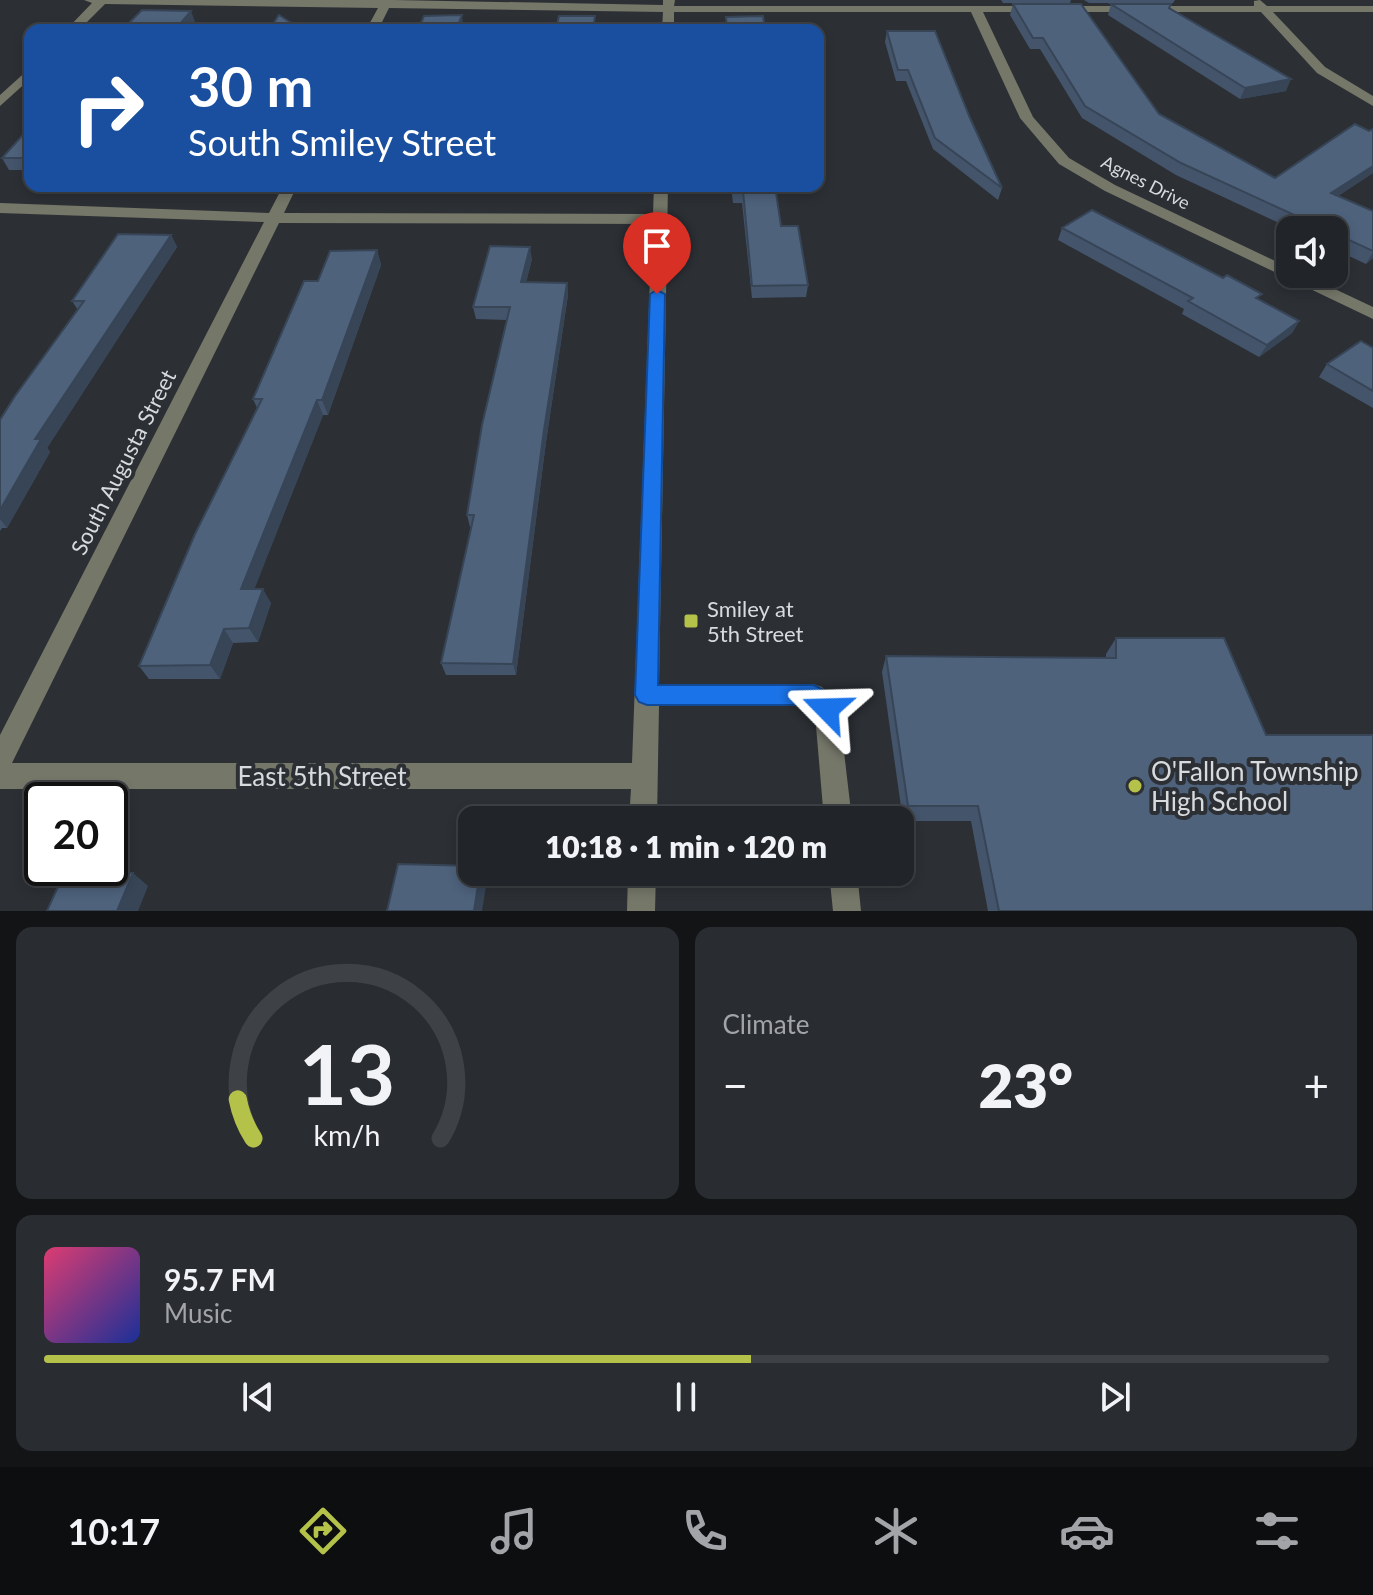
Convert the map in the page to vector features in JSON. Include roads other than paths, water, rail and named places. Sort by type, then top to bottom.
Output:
[{"type":"street","points":[[90,0],[975,8],[1259,4],[1373,9]]},
{"type":"street","points":[[78,24],[102,0]]},
{"type":"street","points":[[375,24],[386,3]]},
{"type":"street","points":[[668,24],[669,4]]},
{"type":"street","points":[[1259,4],[1321,70],[1373,102]]},
{"type":"street","name":"Agnes Drive","points":[[975,8],[1027,118],[1064,161],[1110,188],[1373,314]]},
{"type":"street","points":[[0,102],[24,78]]},
{"type":"street","name":"South Augusta Street","points":[[0,761],[287,192]]},
{"type":"street","points":[[644,806],[661,192]]},
{"type":"street","points":[[0,208],[274,218],[659,219]]},
{"type":"street","points":[[647,695],[813,695],[827,709],[837,806]]},
{"type":"street","name":"East 5th Street","points":[[0,776],[645,776]]},
{"type":"street","points":[[641,911],[642,886]]},
{"type":"street","points":[[844,886],[847,911]]},
{"type":"place","name":"Smiley at 5th Street","points":[[691,621]]},
{"type":"place","name":"O'Fallon Township High School","points":[[1135,786]]}]
